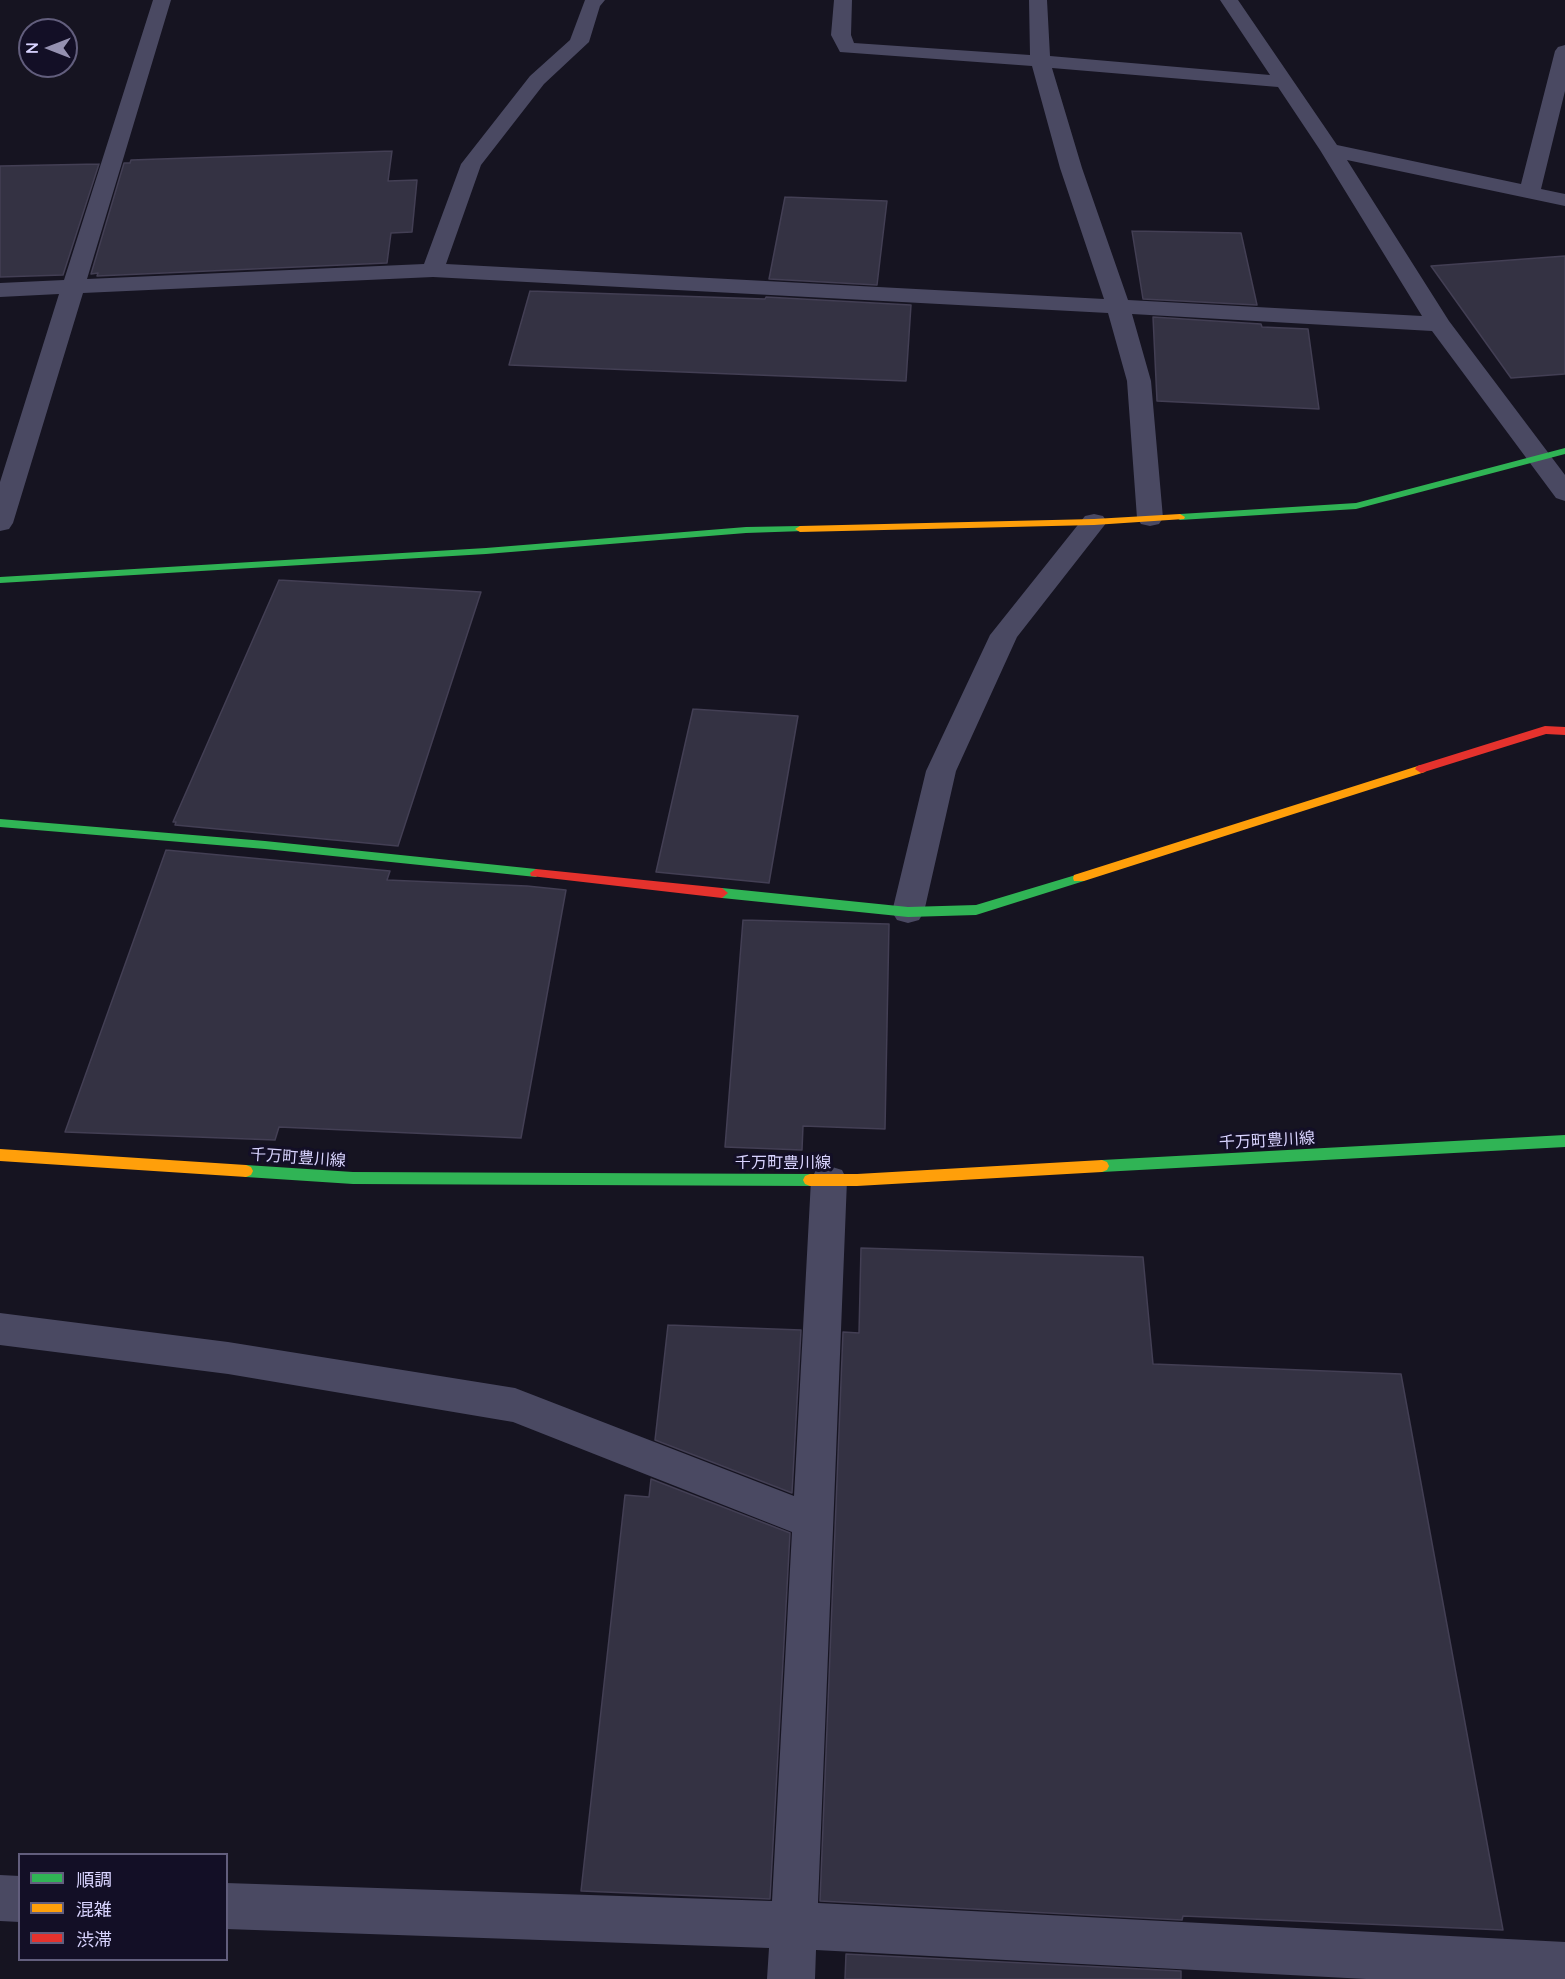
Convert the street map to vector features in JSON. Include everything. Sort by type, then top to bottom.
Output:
[{"type":"street","points":[[0,522],[162,0]]},
{"type":"street","points":[[433,270],[471,164],[537,80],[579,42],[592,3],[596,0]]},
{"type":"street","points":[[843,0],[841,35],[848,48],[1040,61],[1284,82]]},
{"type":"street","points":[[1038,0],[1040,61],[1071,168],[1118,306],[1139,381],[1150,518]]},
{"type":"street","points":[[1229,0],[1330,150],[1439,324],[1565,493]]},
{"type":"street","points":[[1530,191],[1565,51]]},
{"type":"street","points":[[1330,150],[1565,200]]},
{"type":"street","points":[[0,290],[433,270],[1439,324]]},
{"type":"street","points":[[0,580],[486,551],[746,530],[1094,522],[1356,506],[1565,451]]},
{"type":"street","points":[[908,912],[941,771],[1004,634],[1094,522]]},
{"type":"street","points":[[0,823],[265,845],[908,912],[976,910],[1545,730],[1565,731]]},
{"type":"street","name":"千万町豊川線","points":[[0,1155],[353,1178],[829,1180],[1565,1141]]},
{"type":"street","points":[[791,1979],[829,1180]]},
{"type":"street","points":[[0,1329],[228,1358],[515,1405],[814,1522]]},
{"type":"street","points":[[0,1898],[18,1899]]},
{"type":"street","points":[[228,1906],[793,1925],[1565,1966]]},
{"type":"building","points":[[392,151],[388,181],[417,180],[412,232],[391,233],[387,263],[97,276],[98,273],[91,274],[124,163],[130,163],[131,160]]},
{"type":"building","points":[[99,164],[63,275],[0,277],[0,166]]},
{"type":"building","points":[[785,197],[887,201],[877,285],[769,279]]},
{"type":"building","points":[[1132,231],[1241,233],[1257,305],[1143,299]]},
{"type":"building","points":[[1565,256],[1565,374],[1511,378],[1431,266]]},
{"type":"building","points":[[530,291],[765,299],[766,297],[911,305],[906,381],[509,365]]},
{"type":"building","points":[[1153,317],[1308,329],[1319,409],[1157,401]]},
{"type":"building","points":[[279,580],[481,592],[398,846],[175,825],[176,822],[173,822]]},
{"type":"building","points":[[693,709],[798,716],[769,883],[656,872]]},
{"type":"building","points":[[166,850],[390,871],[387,880],[527,886],[566,890],[521,1138],[279,1127],[275,1140],[65,1132]]},
{"type":"building","points":[[743,920],[889,924],[885,1129],[803,1126],[802,1150],[725,1147]]},
{"type":"building","points":[[861,1248],[1143,1257],[1153,1364],[1401,1374],[1503,1930],[1183,1916],[1182,1920],[820,1901],[843,1332],[859,1333]]},
{"type":"building","points":[[668,1325],[801,1330],[792,1493],[655,1440]]},
{"type":"building","points":[[651,1479],[790,1533],[770,1899],[581,1891],[625,1495],[649,1497]]},
{"type":"building","points":[[846,1954],[1181,1971],[1181,1979],[845,1979]]},
{"type":"traffic: fast","points":[[1180,517],[1356,506],[1565,451]]},
{"type":"traffic: fast","points":[[0,580],[486,551],[746,530],[800,529]]},
{"type":"traffic: fast","points":[[0,823],[265,845],[536,873]]},
{"type":"traffic: fast","points":[[722,893],[908,912],[976,910],[1079,878]]},
{"type":"traffic: fast","points":[[1102,1166],[1565,1141]]},
{"type":"traffic: fast","points":[[246,1171],[353,1178],[810,1180]]},
{"type":"traffic: slow","points":[[800,529],[1094,522],[1180,517]]},
{"type":"traffic: slow","points":[[1079,878],[1421,769]]},
{"type":"traffic: slow","points":[[0,1155],[246,1171]]},
{"type":"traffic: slow","points":[[810,1180],[857,1180],[1102,1166]]},
{"type":"traffic: jam","points":[[1421,769],[1545,730],[1565,731]]},
{"type":"traffic: jam","points":[[536,873],[722,893]]}]
